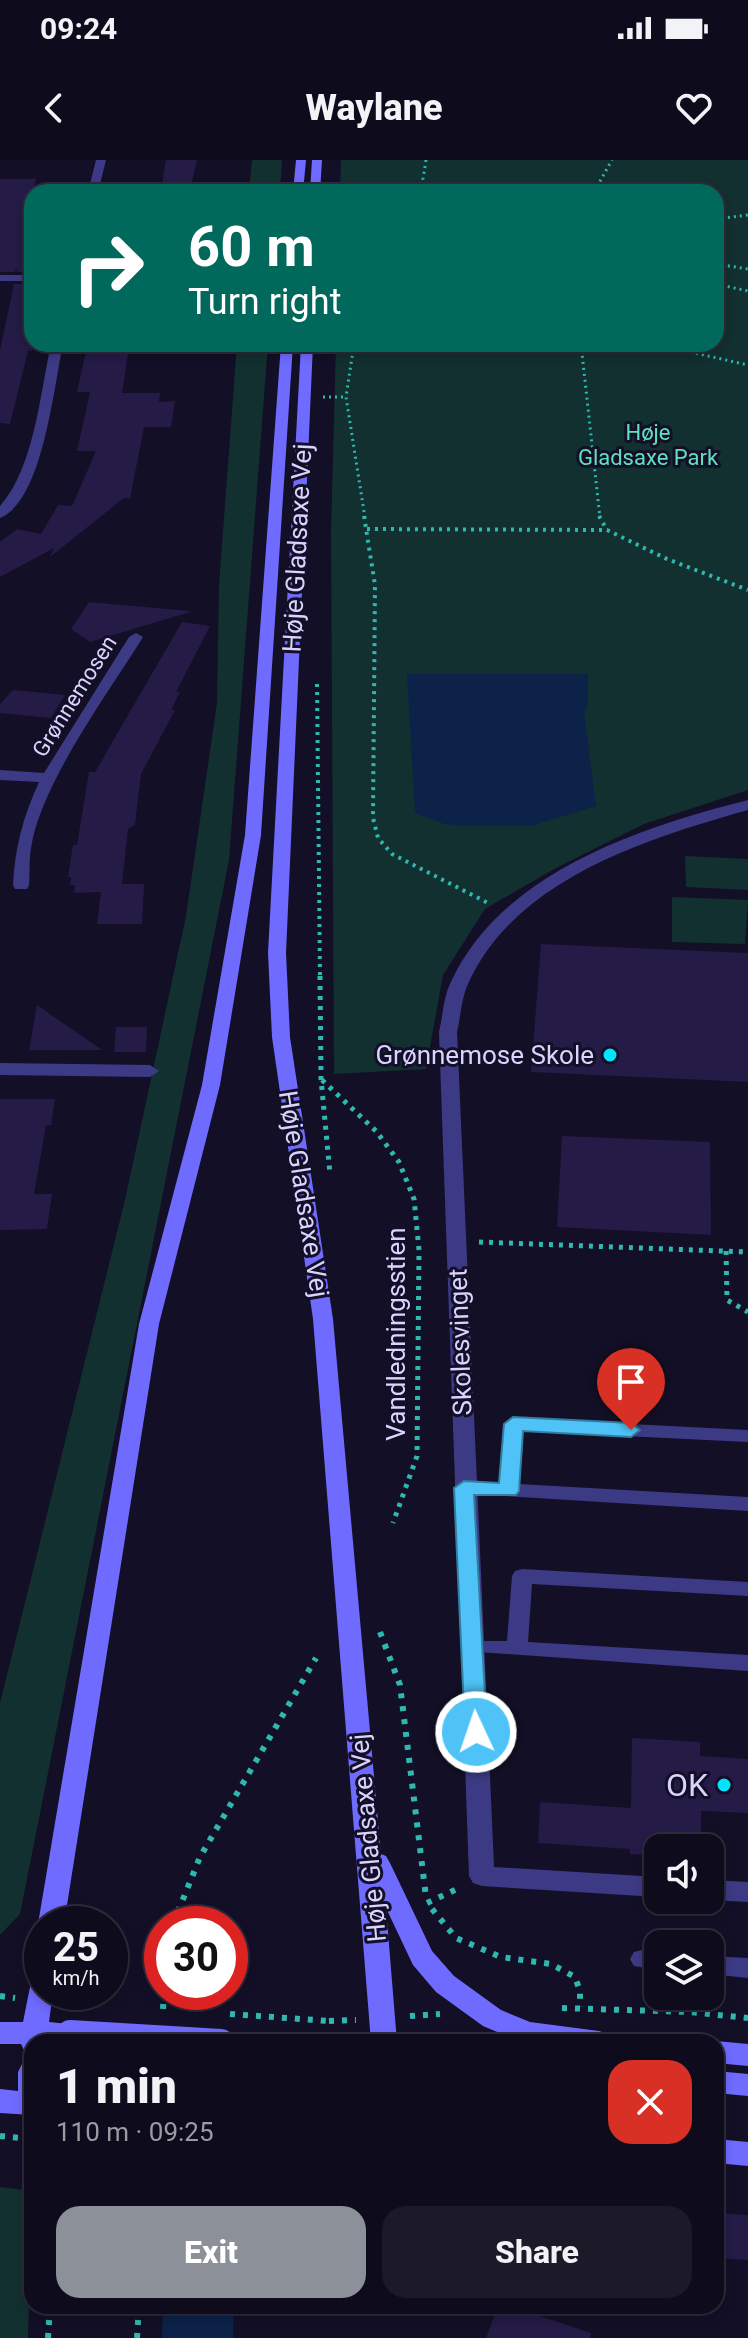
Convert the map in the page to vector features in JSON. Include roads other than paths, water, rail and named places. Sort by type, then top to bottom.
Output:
[{"type":"street","points":[[95,184],[101,160]]},
{"type":"street","points":[[299,184],[301,160]]},
{"type":"street","points":[[316,184],[317,160]]},
{"type":"street","points":[[0,278],[24,278]]},
{"type":"street","points":[[0,514],[18,494],[29,472],[55,352]]},
{"type":"street","name":"Høje Gladsaxe Vej","points":[[54,1906],[149,1324],[211,1085],[253,835],[286,352]]},
{"type":"street","name":"Høje Gladsaxe Vej","points":[[307,352],[277,953],[281,1037],[323,1319],[383,2034]]},
{"type":"street","name":"Grønnemosen","points":[[21,885],[23,848],[33,812],[49,778],[136,637]]},
{"type":"street","name":"Grønnemosen","points":[[0,775],[49,778]]},
{"type":"street","name":"Skolesvinget","points":[[644,1886],[482,1876],[448,1032],[459,985],[482,944],[509,914],[558,879],[628,846],[748,805]]},
{"type":"street","points":[[0,1069],[150,1071]]},
{"type":"street","points":[[369,1843],[396,1909],[422,1958],[445,1984],[492,2018],[535,2034]]},
{"type":"street","points":[[724,1891],[748,1892]]},
{"type":"street","points":[[34,2034],[38,2010]]},
{"type":"street","points":[[0,2033],[24,2036]]},
{"type":"street","points":[[61,2034],[87,2034]]},
{"type":"street","points":[[724,2053],[748,2055]]},
{"type":"street","points":[[724,2083],[748,2085]]},
{"type":"street","points":[[0,2101],[24,2103]]},
{"type":"street","points":[[724,2152],[748,2154]]},
{"type":"lane","points":[[509,1491],[513,1424],[748,1436]]},
{"type":"lane","points":[[464,1488],[748,1504]]},
{"type":"lane","points":[[517,1649],[522,1576],[748,1589]]},
{"type":"lane","points":[[472,1646],[748,1663]]},
{"type":"lane","points":[[724,1966],[748,1968]]},
{"type":"water","points":[[407,674],[588,674],[588,705],[584,712],[596,806],[531,826],[447,825],[415,813]]},
{"type":"water","points":[[163,2314],[234,2314],[233,2338],[162,2338]]},
{"type":"place","name":"Grønnemose Skole","points":[[610,1055]]},
{"type":"place","name":"OK","points":[[724,1785]]},
{"type":"park label","name":"Høje Gladsaxe Park","points":[[648,444]]}]
